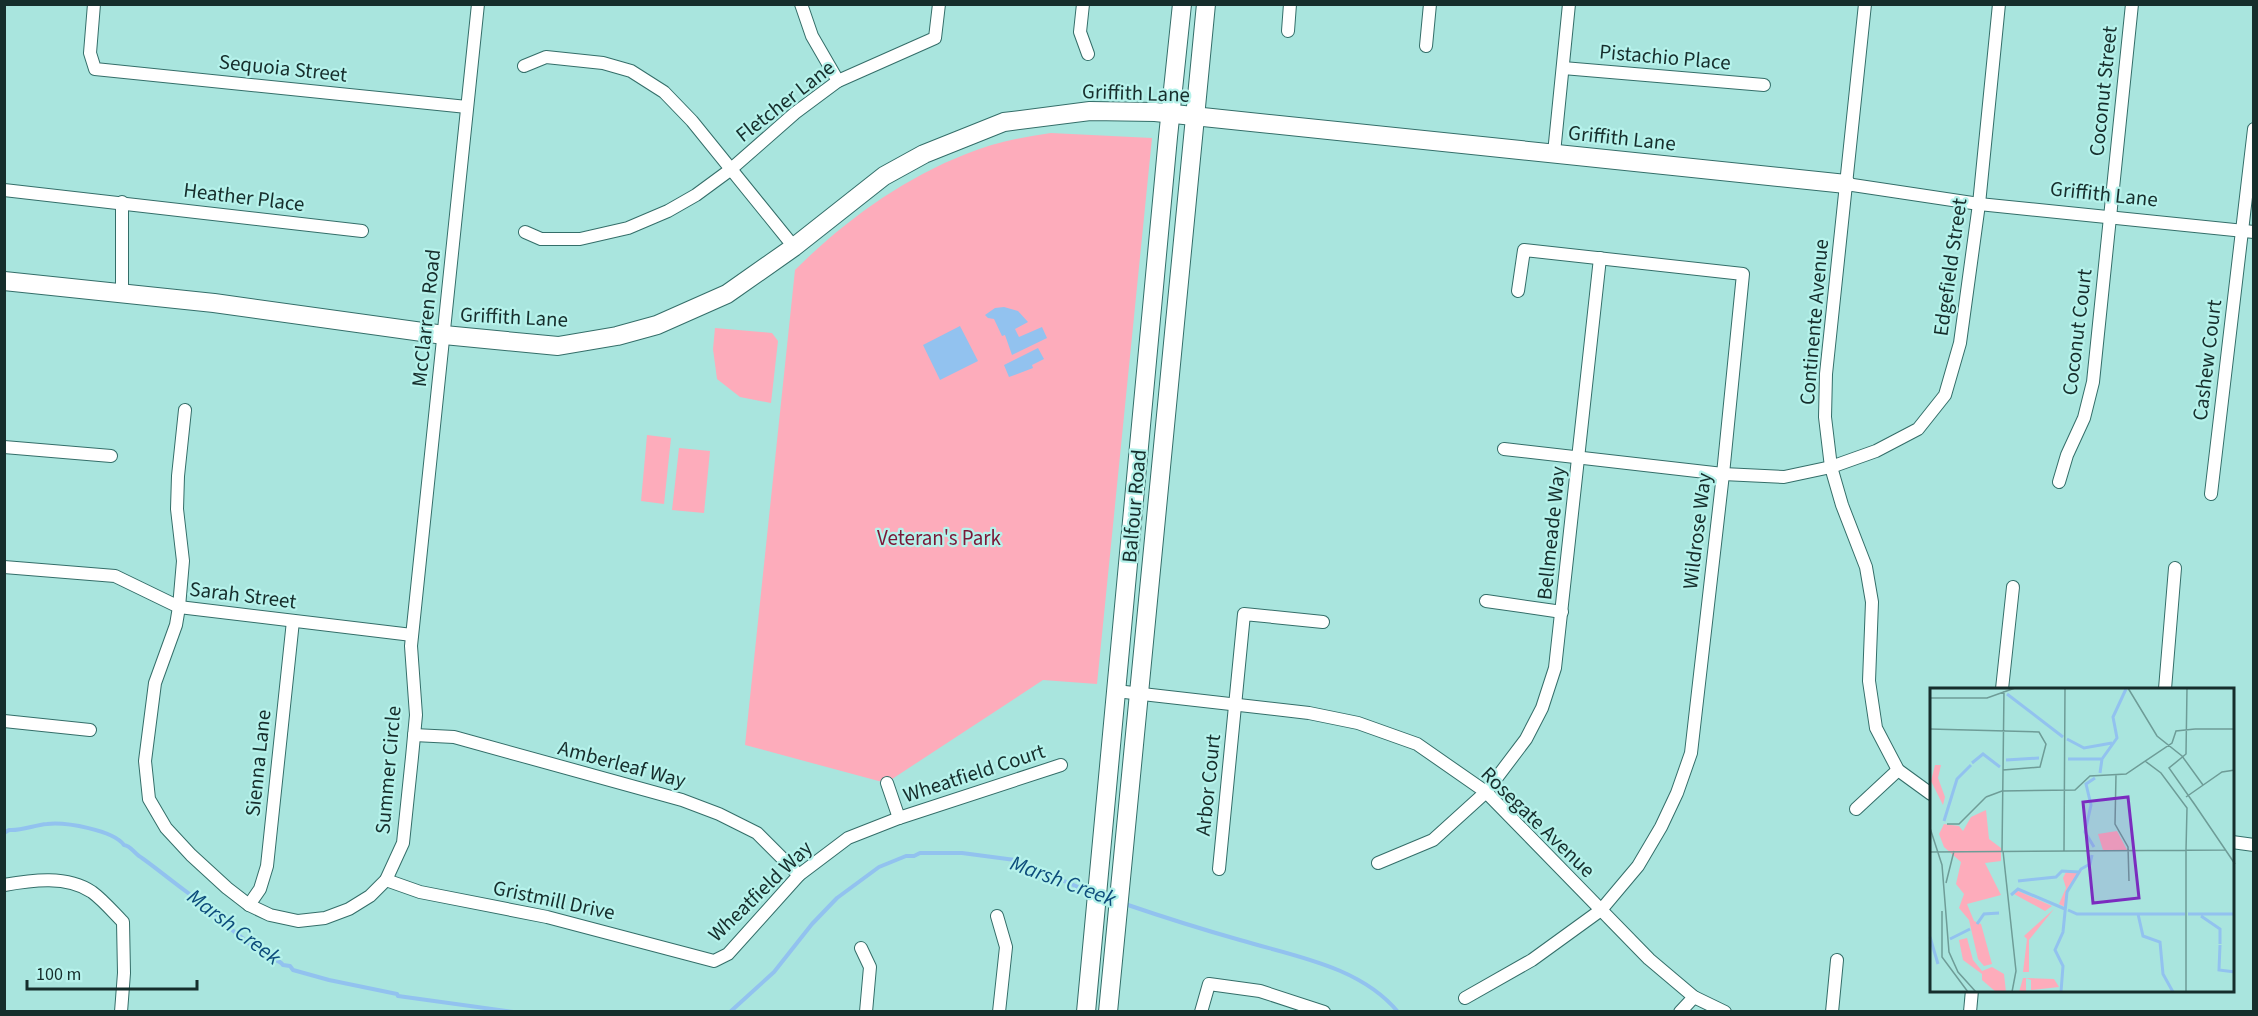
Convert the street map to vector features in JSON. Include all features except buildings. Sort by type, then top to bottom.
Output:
[{"type":"main road","name":"Balfour Road","points":[[1086,1011],[1182,4]]},
{"type":"main road","name":"Balfour Road","points":[[1108,1011],[1206,4]]},
{"type":"main road","name":"Griffith Lane","points":[[4,281],[214,303],[444,335],[558,346],[617,336],[657,325],[727,294],[794,247],[884,177],[924,154],[1004,122],[1090,111],[1194,116],[1846,184]]},
{"type":"street","name":"Sequoia Street","points":[[94,4],[90,53],[95,69],[467,107]]},
{"type":"street","name":"McClarren Road","points":[[412,635],[478,4]]},
{"type":"street","points":[[801,4],[812,36],[838,81]]},
{"type":"street","name":"Fletcher Lane","points":[[525,232],[541,240],[580,239],[628,228],[668,211],[696,195],[730,170],[795,113],[838,81],[935,38],[939,4]]},
{"type":"street","points":[[1083,4],[1080,32],[1088,54]]},
{"type":"street","points":[[1287,31],[1290,4]]},
{"type":"street","points":[[1426,46],[1430,4]]},
{"type":"street","points":[[1554,153],[1569,4]]},
{"type":"street","name":"Continente Avenue","points":[[1865,4],[1826,374],[1825,417],[1832,467],[1842,505],[1866,567],[1872,602],[1869,681],[1876,728],[1898,770],[1930,793]]},
{"type":"street","name":"Edgefield Street","points":[[1504,449],[1724,474],[1784,477],[1832,467],[1876,451],[1918,429],[1945,395],[1960,343],[1979,204],[1999,4]]},
{"type":"street","name":"Coconut Street","points":[[2110,217],[2132,4]]},
{"type":"street","points":[[524,66],[546,57],[603,63],[631,71],[664,92],[692,121],[794,247]]},
{"type":"street","name":"Pistachio Place","points":[[1563,68],[1764,85]]},
{"type":"street","name":"Cashew Court","points":[[2211,494],[2248,231],[2253,129]]},
{"type":"street","name":"Griffith Lane","points":[[1846,184],[1979,204],[2248,231]]},
{"type":"street","name":"Heather Place","points":[[4,190],[362,231]]},
{"type":"street","points":[[122,202],[122,293]]},
{"type":"street","name":"Coconut Court","points":[[2059,482],[2067,454],[2084,418],[2093,381],[2110,217]]},
{"type":"street","points":[[1518,291],[1524,250],[1600,258]]},
{"type":"street","name":"Bellmeade Way","points":[[1378,863],[1432,840],[1486,792],[1526,738],[1542,708],[1555,668],[1600,258]]},
{"type":"street","name":"Wildrose Way","points":[[1465,998],[1532,960],[1601,910],[1638,866],[1661,827],[1677,793],[1690,753],[1724,474],[1743,274],[1600,258]]},
{"type":"street","name":"Summer Circle","points":[[185,410],[177,509],[183,561],[179,608],[176,625],[154,683],[146,761],[149,799],[166,828],[191,855],[249,905],[270,915],[298,921],[325,918],[349,909],[369,896],[386,880],[403,843],[416,715],[411,663],[412,635]]},
{"type":"street","points":[[4,447],[111,456]]},
{"type":"street","name":"Sarah Street","points":[[4,567],[115,576],[179,608],[412,635]]},
{"type":"street","points":[[2165,688],[2175,568]]},
{"type":"street","points":[[2002,688],[2013,587]]},
{"type":"street","points":[[1486,601],[1562,612]]},
{"type":"street","name":"Arbor Court","points":[[1219,869],[1244,614],[1323,622]]},
{"type":"street","name":"Sienna Lane","points":[[249,905],[260,888],[267,866],[293,621]]},
{"type":"street","name":"Rosegate Avenue","points":[[1116,691],[1309,713],[1358,723],[1417,744],[1486,792],[1648,959],[1694,997],[1725,1011]]},
{"type":"street","points":[[4,721],[90,730]]},
{"type":"street","name":"Amberleaf Way","points":[[414,735],[454,737],[682,800],[718,813],[757,833],[799,875]]},
{"type":"street","name":"Wheatfield Court","points":[[899,818],[1061,765]]},
{"type":"street","points":[[1856,808],[1898,770]]},
{"type":"street","points":[[887,783],[899,818]]},
{"type":"street","name":"Wheatfield Way","points":[[714,961],[728,954],[799,875],[848,838],[899,818]]},
{"type":"street","points":[[2234,842],[2253,845]]},
{"type":"street","name":"Gristmill Drive","points":[[386,880],[420,892],[547,917],[714,961]]},
{"type":"street","points":[[4,885],[28,881],[63,881],[91,891],[123,922],[124,973],[121,1011]]},
{"type":"street","points":[[997,916],[1006,947],[999,1011]]},
{"type":"street","points":[[861,948],[870,967],[866,1011]]},
{"type":"street","points":[[1832,1011],[1837,960]]},
{"type":"street","points":[[1201,1011],[1209,984],[1260,991],[1324,1011]]},
{"type":"street","points":[[1970,1011],[1972,992]]},
{"type":"street","points":[[1680,1011],[1694,997]]},
{"type":"green space","name":"Veteran's Park","points":[[1051,133],[1152,138],[1097,684],[1043,680],[886,783],[745,745],[795,270],[833,235],[874,203],[919,176],[942,164],[987,147]]},
{"type":"green space","points":[[715,328],[772,333],[778,341],[771,403],[740,397],[717,379],[713,349]]},
{"type":"green space","points":[[647,435],[671,438],[664,504],[641,501]]},
{"type":"green space","points":[[679,448],[710,451],[704,513],[672,510]]},
{"type":"water","points":[[1004,307],[1018,311],[1028,322],[1015,329],[1019,337],[1042,327],[1047,338],[1012,355],[1005,335],[1002,336],[994,319],[985,315],[995,308]]},
{"type":"water","points":[[960,326],[978,361],[940,380],[923,345]]},
{"type":"water","points":[[1038,348],[1044,359],[1032,365],[1033,368],[1009,377],[1004,365]]},
{"type":"waterway","name":"Marsh Creek","points":[[4,833],[9,830],[55,824],[100,831],[130,848],[199,900],[212,914],[260,952],[283,965],[290,966],[293,970],[398,996],[513,1012]]},
{"type":"waterway","name":"Marsh Creek","points":[[730,1012],[774,972],[812,924],[837,898],[879,867],[906,856],[920,853],[962,853],[1015,860],[1092,893]]},
{"type":"waterway","name":"Marsh Creek","points":[[1125,904],[1325,965],[1365,984],[1382,996],[1398,1012]]}]
